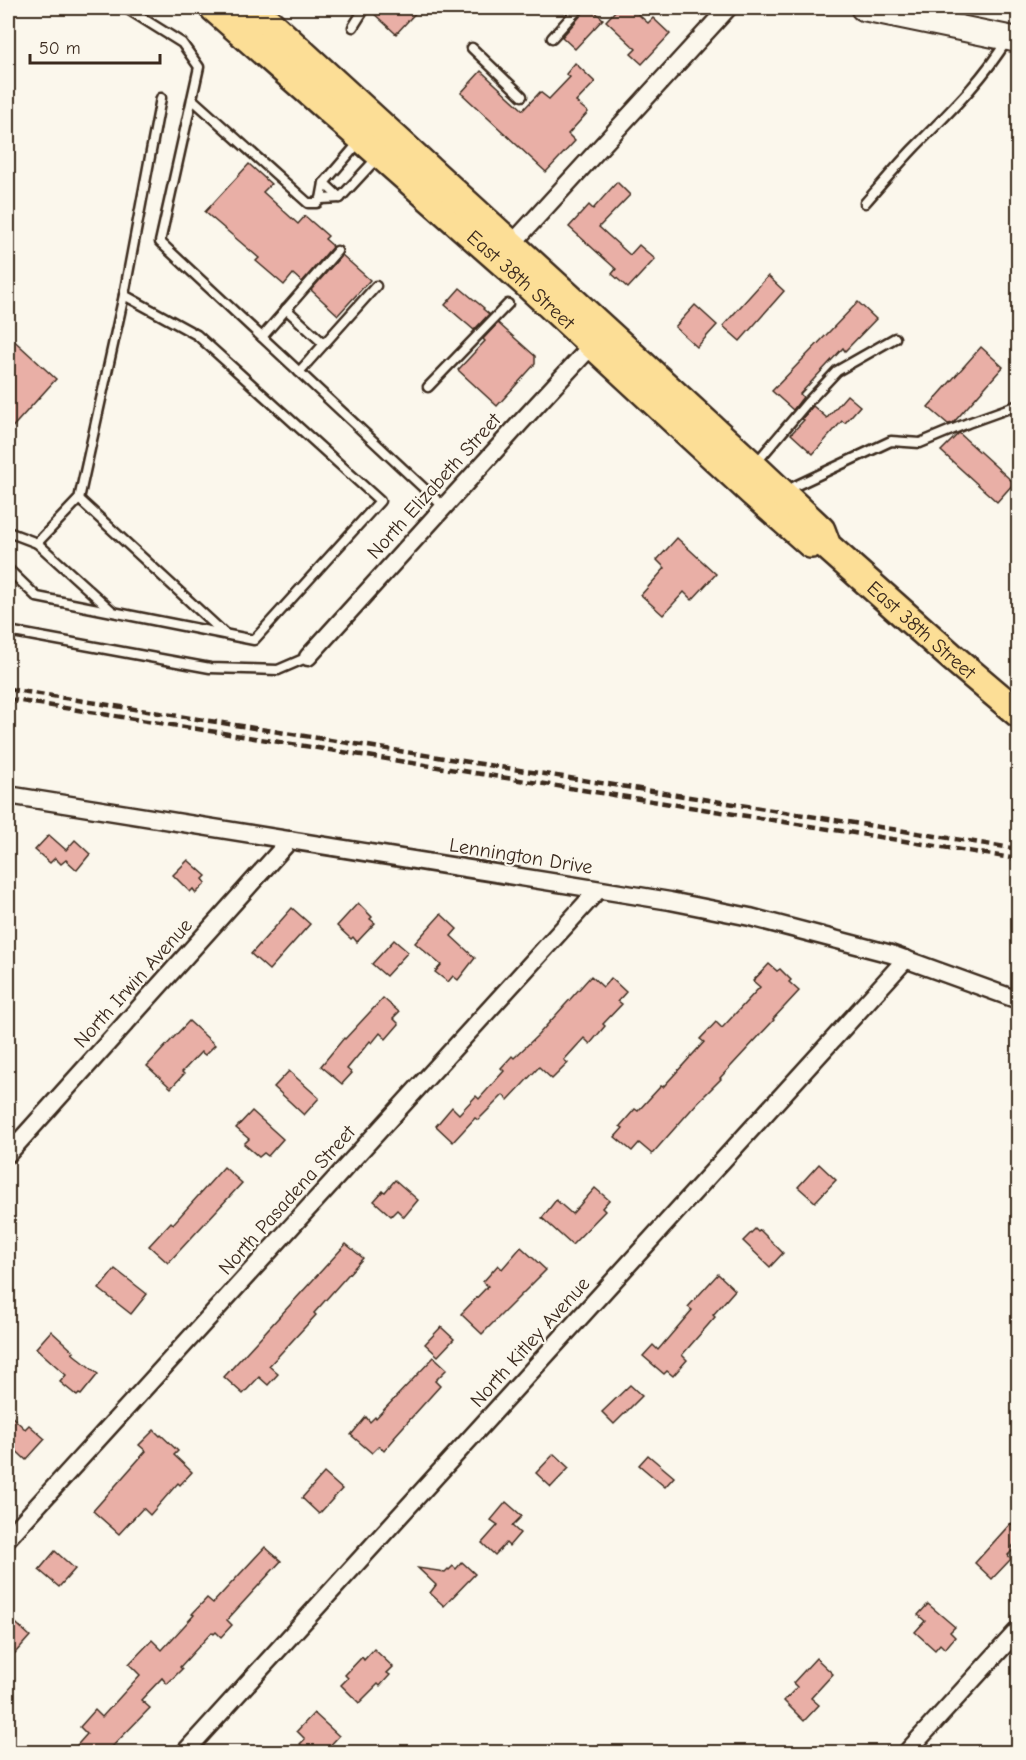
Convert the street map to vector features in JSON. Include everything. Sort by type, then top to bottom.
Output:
[{"type":"main road","name":"East 38th Street","points":[[214,8],[593,344],[809,544],[827,546]]},
{"type":"main road","name":"East 38th Street","points":[[253,8],[786,496],[821,530],[827,546],[1018,713]]},
{"type":"main road","points":[[863,8],[1013,39]]},
{"type":"street","points":[[512,244],[728,8]]},
{"type":"street","name":"North Elizabeth Street","points":[[308,657],[593,344]]},
{"type":"street","name":"Lennington Drive","points":[[8,795],[670,901],[750,917],[906,959],[1018,1000]]},
{"type":"street","name":"North Irwin Avenue","points":[[8,1154],[290,840]]},
{"type":"street","name":"North Pasadena Street","points":[[8,1538],[598,890]]},
{"type":"street","name":"North Kitley Avenue","points":[[185,1752],[906,959]]},
{"type":"street","points":[[907,1752],[1018,1630]]},
{"type":"lane","points":[[126,8],[182,43],[199,67],[160,242],[444,507]]},
{"type":"lane","points":[[353,27],[365,8]]},
{"type":"lane","points":[[552,38],[579,8]]},
{"type":"lane","points":[[865,203],[971,91],[1013,39]]},
{"type":"lane","points":[[472,48],[522,96]]},
{"type":"lane","points":[[37,543],[79,499],[124,295],[160,98]]},
{"type":"lane","points":[[192,99],[308,203],[316,203],[321,199],[340,198]]},
{"type":"lane","points":[[321,199],[324,183],[371,147]]},
{"type":"lane","points":[[340,198],[371,147]]},
{"type":"lane","points":[[324,183],[340,198]]},
{"type":"lane","points":[[262,337],[337,251]]},
{"type":"lane","points":[[299,372],[376,286]]},
{"type":"lane","points":[[8,569],[38,597],[254,640],[380,501],[197,335],[124,295]]},
{"type":"lane","points":[[428,387],[508,304]]},
{"type":"lane","points":[[286,309],[324,344]]},
{"type":"lane","points":[[753,466],[837,371],[894,338]]},
{"type":"lane","points":[[786,496],[795,486],[891,441],[920,443],[1018,405]]},
{"type":"lane","points":[[79,499],[226,634]]},
{"type":"lane","points":[[8,532],[37,543],[112,611]]},
{"type":"lane","points":[[8,631],[210,668],[278,670],[308,657]]},
{"type":"building","points":[[371,8],[420,8],[396,34],[371,11]]},
{"type":"building","points":[[585,8],[591,8],[603,19],[575,49],[562,37]]},
{"type":"building","points":[[618,8],[631,8],[648,23],[653,18],[670,34],[642,64],[631,54],[636,49],[606,21]]},
{"type":"building","points":[[575,63],[595,82],[576,102],[588,112],[568,134],[575,141],[546,172],[461,93],[481,71],[523,110],[540,92],[549,99],[570,77],[566,74]]},
{"type":"building","points":[[249,164],[271,184],[263,192],[298,224],[305,216],[328,236],[325,239],[333,246],[302,282],[293,274],[284,285],[256,261],[259,258],[205,212]]},
{"type":"building","points":[[617,182],[630,195],[599,227],[630,255],[639,245],[655,259],[628,288],[612,274],[616,269],[569,227],[589,205],[593,209]]},
{"type":"building","points":[[342,255],[370,280],[338,315],[311,290]]},
{"type":"building","points":[[768,276],[784,291],[740,341],[723,326]]},
{"type":"building","points":[[460,288],[489,314],[474,330],[445,305]]},
{"type":"building","points":[[858,302],[876,319],[845,351],[843,348],[800,394],[803,397],[793,410],[772,391]]},
{"type":"building","points":[[695,305],[717,325],[697,347],[675,327]]},
{"type":"building","points":[[498,323],[535,356],[535,364],[497,406],[458,370]]},
{"type":"building","points":[[8,335],[56,379],[8,432]]},
{"type":"building","points":[[981,347],[1003,367],[953,423],[948,424],[928,407]]},
{"type":"building","points":[[847,395],[860,406],[845,423],[842,421],[813,454],[791,434],[813,406],[827,418]]},
{"type":"building","points":[[959,433],[1014,483],[997,502],[941,451]]},
{"type":"building","points":[[677,538],[716,574],[692,600],[684,592],[663,615],[641,595],[665,568],[657,560]]},
{"type":"building","points":[[49,835],[66,850],[75,840],[90,854],[77,870],[66,860],[61,864],[55,858],[50,863],[35,850]]},
{"type":"building","points":[[188,860],[206,876],[203,879],[206,883],[196,893],[193,889],[190,892],[173,875]]},
{"type":"building","points":[[358,903],[375,923],[357,942],[337,926]]},
{"type":"building","points":[[292,908],[310,924],[269,970],[251,954]]},
{"type":"building","points":[[441,914],[457,929],[451,936],[475,958],[458,980],[453,976],[448,982],[435,972],[441,965],[415,943]]},
{"type":"building","points":[[394,940],[408,952],[386,976],[372,964]]},
{"type":"building","points":[[769,964],[777,971],[780,969],[799,991],[652,1154],[639,1143],[632,1151],[615,1137],[623,1128],[620,1126],[635,1109],[638,1111],[661,1086],[663,1087],[704,1042],[700,1039],[716,1022],[722,1028],[760,987],[753,981]]},
{"type":"building","points":[[591,976],[603,987],[611,978],[626,992],[618,1001],[622,1004],[603,1024],[605,1026],[590,1044],[584,1038],[564,1060],[568,1063],[552,1079],[539,1067],[508,1100],[503,1095],[478,1120],[475,1118],[453,1142],[436,1126],[452,1107],[459,1114],[476,1096],[479,1099],[504,1071],[501,1068],[538,1035]]},
{"type":"building","points":[[383,998],[399,1012],[393,1018],[399,1024],[386,1039],[380,1033],[372,1043],[370,1041],[347,1069],[352,1073],[342,1084],[321,1066],[344,1038]]},
{"type":"building","points":[[189,1021],[215,1045],[205,1055],[201,1052],[171,1088],[147,1066]]},
{"type":"building","points":[[289,1071],[319,1098],[304,1115],[274,1087]]},
{"type":"building","points":[[252,1111],[283,1139],[268,1156],[264,1153],[259,1157],[244,1144],[249,1139],[236,1128]]},
{"type":"building","points":[[819,1164],[836,1180],[815,1202],[798,1187]]},
{"type":"building","points":[[224,1167],[242,1183],[168,1263],[149,1246],[171,1222],[173,1224]]},
{"type":"building","points":[[395,1180],[418,1200],[404,1217],[397,1210],[391,1216],[374,1201]]},
{"type":"building","points":[[595,1188],[609,1200],[602,1208],[605,1211],[572,1245],[542,1218],[556,1200],[572,1214]]},
{"type":"building","points":[[755,1229],[758,1232],[760,1230],[783,1253],[770,1267],[743,1241]]},
{"type":"building","points":[[346,1244],[363,1258],[314,1313],[316,1315],[269,1366],[278,1374],[268,1385],[259,1377],[243,1394],[224,1377]]},
{"type":"building","points":[[521,1247],[546,1270],[482,1334],[461,1314],[488,1286],[483,1282],[498,1265],[502,1269]]},
{"type":"building","points":[[115,1269],[147,1294],[131,1314],[99,1289]]},
{"type":"building","points":[[718,1274],[735,1290],[682,1355],[687,1360],[673,1376],[667,1371],[664,1374],[643,1356],[653,1345],[658,1350],[692,1310],[688,1307]]},
{"type":"building","points":[[441,1327],[454,1339],[438,1356],[425,1344]]},
{"type":"building","points":[[51,1331],[74,1352],[72,1353],[98,1374],[81,1395],[77,1396],[60,1382],[66,1375],[36,1348]]},
{"type":"building","points":[[434,1357],[447,1369],[435,1381],[440,1386],[384,1451],[379,1446],[372,1453],[351,1435],[366,1417],[370,1422],[376,1418]]},
{"type":"building","points":[[630,1385],[642,1396],[614,1424],[602,1412]]},
{"type":"building","points":[[8,1413],[25,1429],[29,1425],[45,1439],[26,1460],[8,1443]]},
{"type":"building","points":[[154,1430],[178,1451],[174,1455],[192,1472],[180,1485],[178,1483],[150,1515],[143,1508],[119,1534],[93,1511],[146,1451],[139,1445]]},
{"type":"building","points":[[554,1454],[569,1468],[551,1487],[536,1473]]},
{"type":"building","points":[[648,1455],[674,1477],[665,1487],[639,1465]]},
{"type":"building","points":[[324,1473],[342,1489],[319,1514],[302,1498]]},
{"type":"building","points":[[506,1502],[522,1516],[512,1526],[520,1533],[509,1546],[506,1543],[495,1555],[482,1543],[498,1525],[491,1520]]},
{"type":"building","points":[[1011,1523],[1018,1531],[1018,1540],[1008,1555],[1011,1559],[992,1579],[975,1563]]},
{"type":"building","points":[[265,1547],[281,1561],[227,1620],[232,1625],[221,1637],[216,1632],[214,1634],[212,1632],[167,1684],[162,1678],[141,1700],[150,1708],[107,1752],[71,1752],[87,1734],[80,1727],[95,1710],[102,1717],[140,1675],[129,1664],[152,1640],[162,1650],[207,1598],[213,1603]]},
{"type":"building","points":[[55,1551],[75,1569],[59,1587],[39,1570]]},
{"type":"building","points":[[462,1562],[475,1574],[444,1606],[430,1593],[436,1585],[418,1568],[445,1572],[453,1566],[456,1569]]},
{"type":"building","points":[[928,1604],[955,1627],[950,1632],[955,1637],[945,1649],[940,1644],[935,1650],[915,1632],[925,1621],[918,1615]]},
{"type":"building","points":[[8,1616],[30,1636],[8,1661]]},
{"type":"building","points":[[374,1649],[393,1667],[387,1673],[390,1675],[380,1686],[378,1684],[359,1703],[341,1685],[348,1678],[345,1675],[362,1657],[364,1660]]},
{"type":"building","points":[[816,1658],[833,1674],[811,1698],[819,1705],[804,1721],[784,1701],[797,1687],[793,1683]]},
{"type":"building","points":[[314,1713],[339,1736],[324,1752],[309,1752],[300,1744],[305,1739],[297,1731]]},
{"type":"railway","points":[[8,689],[1018,849]]},
{"type":"railway","points":[[8,699],[1018,859]]}]
